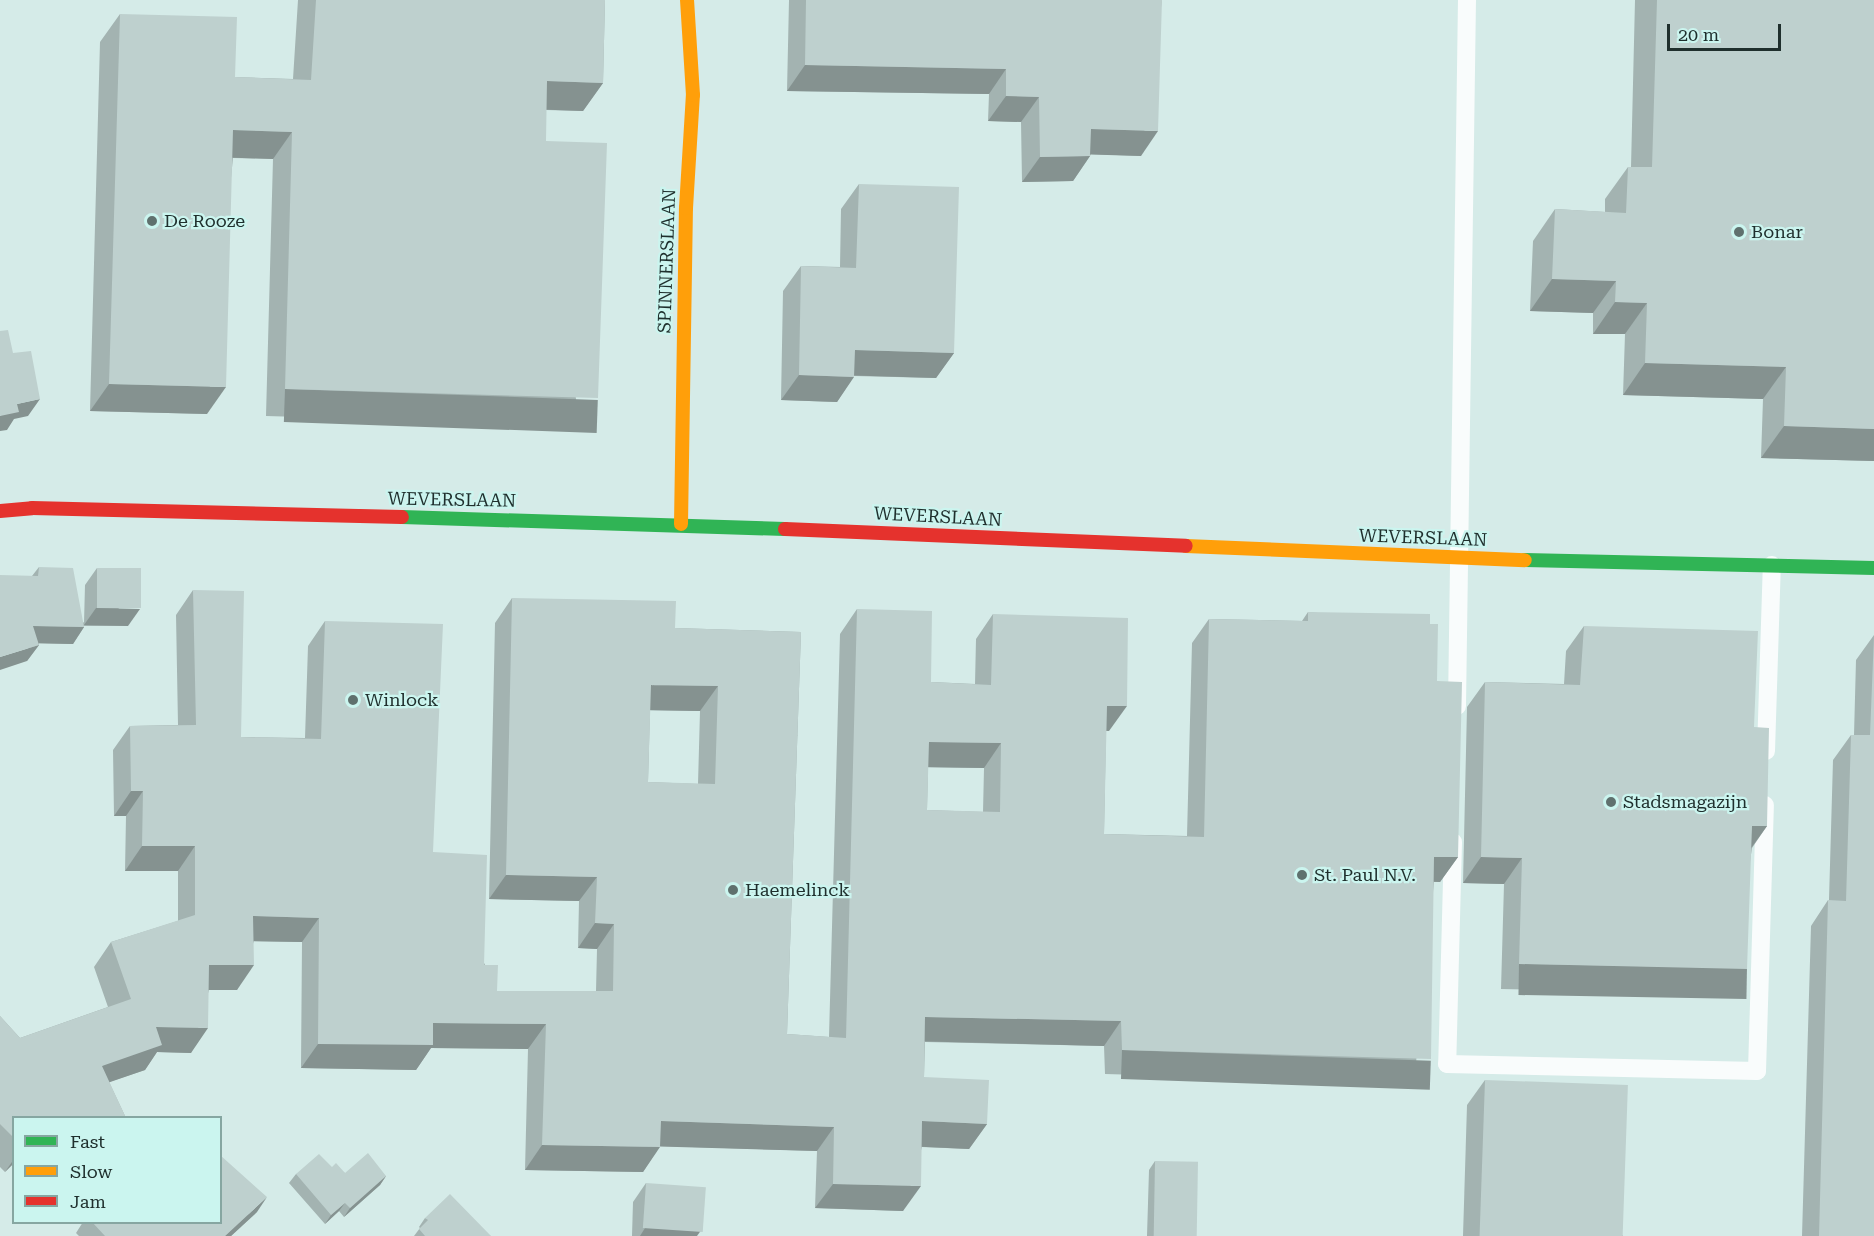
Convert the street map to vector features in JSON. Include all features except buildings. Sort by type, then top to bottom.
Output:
[{"type":"street","name":"SPINNERSLAAN","points":[[681,524],[685,255],[693,95],[687,0]]},
{"type":"street","name":"WEVERSLAAN","points":[[0,511],[43,509],[681,524],[1460,558],[1874,568]]},
{"type":"lane","points":[[1456,723],[1467,0]]},
{"type":"lane","points":[[1766,765],[1772,565]]},
{"type":"lane","points":[[1453,829],[1447,1064],[1757,1071],[1765,789]]},
{"type":"traffic: fast","points":[[402,517],[785,529]]},
{"type":"traffic: fast","points":[[1525,560],[1874,568]]},
{"type":"traffic: slow","points":[[681,524],[686,208],[693,95],[687,0]]},
{"type":"traffic: slow","points":[[1186,546],[1525,560]]},
{"type":"traffic: jam","points":[[0,511],[32,508],[402,517]]},
{"type":"traffic: jam","points":[[785,529],[1186,546]]},
{"type":"place","name":"De Rooze","points":[[152,221]]},
{"type":"place","name":"Bonar","points":[[1739,232]]},
{"type":"place","name":"Winlock","points":[[353,700]]},
{"type":"place","name":"Stadsmagazijn","points":[[1611,802]]},
{"type":"place","name":"St. Paul N.V.","points":[[1302,875]]},
{"type":"place","name":"Haemelinck","points":[[733,890]]}]
